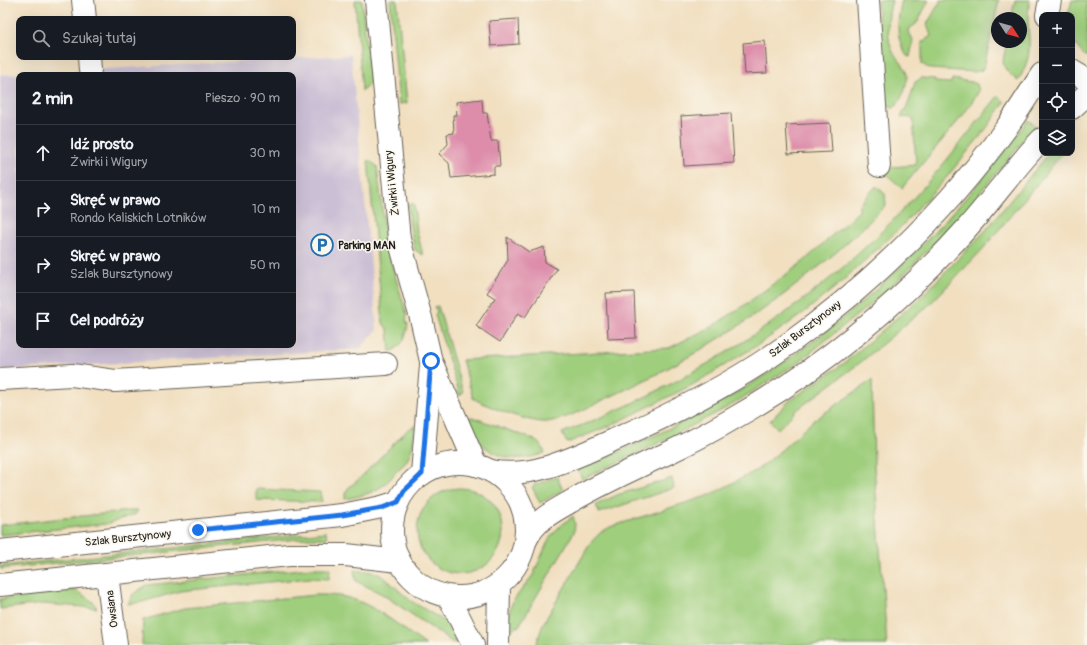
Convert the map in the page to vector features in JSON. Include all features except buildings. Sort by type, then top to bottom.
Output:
[{"type":"main road","points":[[83,0],[85,16]]},
{"type":"main road","name":"Żwirki i Wigury","points":[[376,0],[398,239],[421,318],[431,361],[483,468]]},
{"type":"main road","points":[[868,0],[879,166]]},
{"type":"main road","points":[[1048,12],[1050,0]]},
{"type":"main road","points":[[1075,73],[1087,80]]},
{"type":"main road","name":"Szlak Bursztynowy","points":[[483,468],[502,473],[529,471],[592,450],[654,422],[720,388],[788,344],[859,287],[941,207],[1007,128],[1039,79]]},
{"type":"main road","points":[[1075,105],[1087,94]]},
{"type":"main road","points":[[526,540],[526,523],[522,507],[515,493],[504,480],[483,468],[462,463],[448,464],[434,468],[422,474],[404,491],[393,516],[392,532],[394,546],[399,561],[408,574],[419,585],[434,593],[449,597],[466,597],[484,593],[499,585],[512,572],[521,557],[530,531],[540,520],[583,494],[730,421],[808,372],[881,313],[966,229],[1039,143]]},
{"type":"main road","name":"Żwirki i Wigury","points":[[422,474],[431,361]]},
{"type":"main road","points":[[0,379],[72,375],[115,381],[386,364]]},
{"type":"main road","name":"Szlak Bursztynowy","points":[[0,551],[342,515],[382,508],[398,502]]},
{"type":"main road","points":[[0,585],[316,553],[399,561]]},
{"type":"main road","name":"Owsiana","points":[[107,574],[116,645]]},
{"type":"main road","points":[[498,645],[499,585]]},
{"type":"main road","points":[[449,597],[473,645]]},
{"type":"shaded area","points":[[351,55],[377,330],[360,349],[0,370],[0,75],[16,74],[16,348],[296,348],[296,72],[53,72],[263,60],[296,60],[296,58]]},
{"type":"green space","points":[[355,0],[362,0],[370,84],[362,91]]},
{"type":"green space","points":[[390,0],[397,0],[407,103],[399,104]]},
{"type":"green space","points":[[877,0],[892,0],[888,24],[889,41],[893,53],[902,64],[907,77],[903,94],[894,108],[885,104]]},
{"type":"green space","points":[[902,0],[929,0],[917,23],[908,30],[913,40],[910,57],[907,56],[900,42],[898,29]]},
{"type":"green space","points":[[941,0],[999,0],[996,12],[991,12],[991,36],[982,70],[975,72],[930,69],[922,64],[922,42],[931,36],[927,24]]},
{"type":"green space","points":[[1015,0],[1030,0],[1028,12],[1028,58],[1018,81],[1005,68],[1003,60],[1006,48],[1027,48],[1027,12],[1012,12]]},
{"type":"green space","points":[[1072,0],[1087,0],[1087,57],[1075,43],[1075,12],[1069,12]]},
{"type":"green space","points":[[922,78],[935,79],[935,82],[951,83],[952,79],[972,82],[977,84],[979,91],[964,114],[902,188],[886,174],[892,167],[916,165],[913,118],[901,117],[909,102],[915,82]]},
{"type":"green space","points":[[998,96],[1005,102],[986,129],[946,178],[898,230],[838,285],[801,315],[761,343],[694,384],[614,424],[567,443],[562,433],[653,393],[697,370],[780,317],[820,287],[893,220],[921,190]]},
{"type":"green space","points":[[1028,120],[1036,126],[956,221],[899,279],[872,303],[800,361],[730,406],[663,441],[582,479],[578,470],[671,428],[726,399],[770,372],[853,310],[928,239],[963,201]]},
{"type":"green space","points":[[1047,156],[1060,156],[982,250],[930,304],[861,362],[798,409],[778,429],[770,421],[788,402],[843,364],[920,298],[986,230]]},
{"type":"green space","points":[[368,160],[377,166],[387,249],[407,315],[406,322],[408,323],[404,340],[398,347],[390,352],[388,330],[383,323]]},
{"type":"green space","points":[[876,186],[885,194],[886,205],[825,262],[793,288],[759,312],[689,357],[652,377],[573,415],[547,422],[540,422],[509,414],[473,398],[462,360],[669,348],[711,327],[742,307],[803,262],[859,211],[859,205]]},
{"type":"green space","points":[[408,204],[414,204],[417,232],[423,255],[415,250],[410,226]]},
{"type":"green space","points":[[438,306],[463,392],[460,396],[435,315],[437,311],[434,307]]},
{"type":"green space","points":[[872,380],[874,466],[887,645],[536,645],[543,624],[591,542],[600,533],[610,527],[710,495],[757,470],[813,421]]},
{"type":"green space","points":[[472,417],[533,439],[541,445],[545,453],[532,457],[519,458],[508,458],[498,455],[480,442],[472,432],[466,419]]},
{"type":"green space","points":[[415,426],[413,445],[410,454],[405,463],[390,479],[379,488],[367,494],[345,499],[345,494],[348,488],[358,480],[408,429]]},
{"type":"green space","points":[[557,477],[563,490],[540,503],[532,487]]},
{"type":"green space","points":[[672,478],[674,488],[599,513],[596,505],[617,495]]},
{"type":"green space","points":[[460,488],[477,491],[491,500],[500,514],[503,531],[500,548],[491,562],[477,571],[460,574],[443,571],[429,562],[420,548],[417,531],[420,514],[429,500],[443,491]]},
{"type":"green space","points":[[256,489],[320,492],[322,502],[256,500]]},
{"type":"green space","points":[[138,510],[136,514],[106,524],[0,535],[0,525]]},
{"type":"green space","points":[[573,516],[575,524],[574,532],[519,626],[508,631],[509,612],[513,601],[533,575],[549,539],[558,528]]},
{"type":"green space","points":[[326,532],[327,538],[308,538],[0,569],[0,566]]},
{"type":"green space","points":[[311,568],[330,568],[329,579],[310,578],[180,591],[142,602],[128,604],[133,594],[147,585]]},
{"type":"green space","points":[[354,570],[374,572],[384,577],[411,601],[446,622],[459,642],[452,642],[382,594],[356,581]]},
{"type":"green space","points":[[76,590],[93,602],[97,608],[43,604],[0,609],[0,599]]},
{"type":"green space","points":[[315,595],[341,596],[365,604],[392,620],[426,645],[142,645],[143,620],[185,608]]},
{"type":"place","name":"Parking MAN","points":[[322,245]]},
{"type":"route","points":[[198,530],[302,520],[364,512],[382,508],[398,502],[404,491],[422,474],[431,361]]}]
